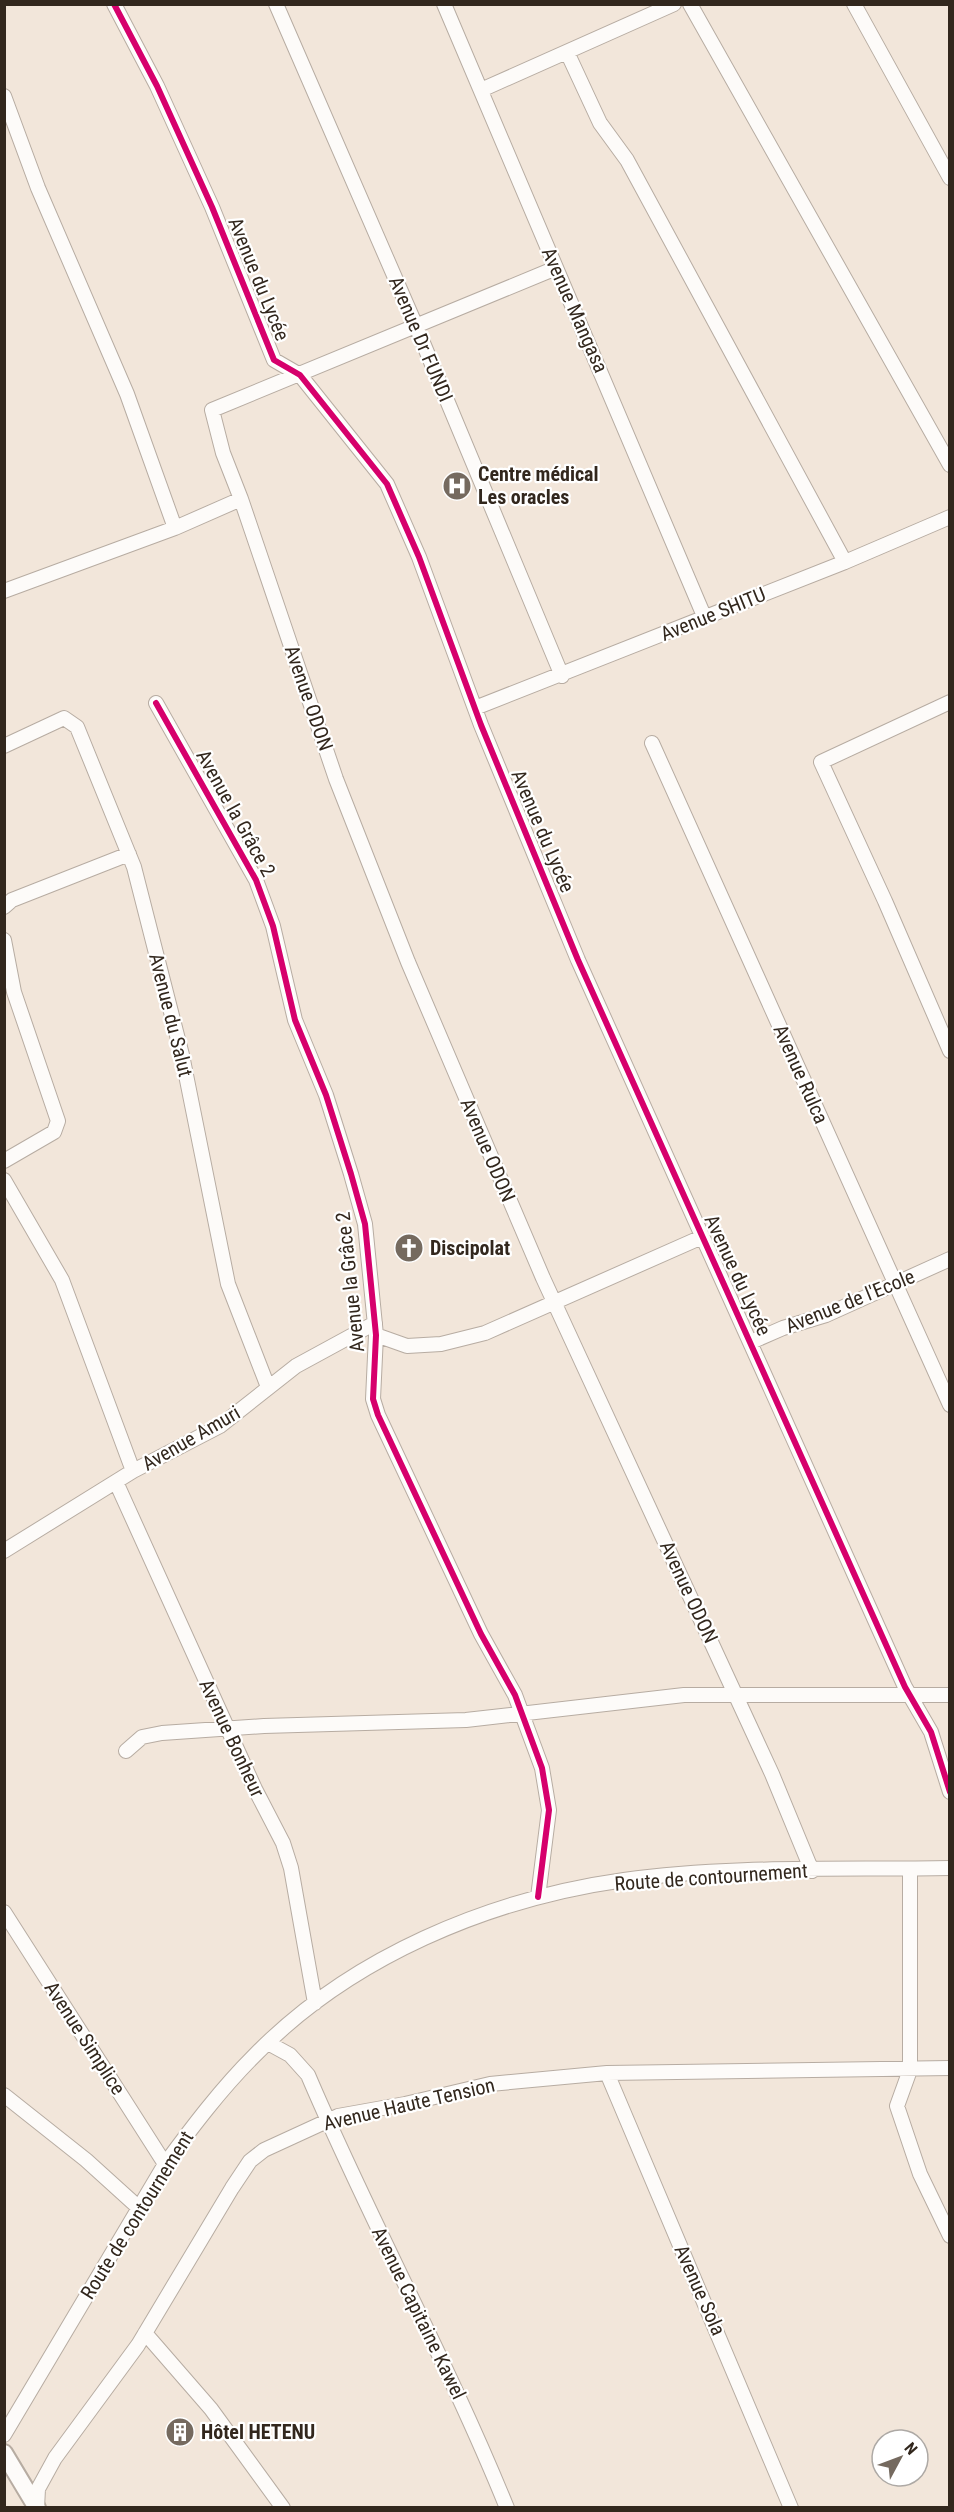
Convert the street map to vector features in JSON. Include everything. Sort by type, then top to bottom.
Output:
[{"type":"main road","points":[[4,2453],[37,2507]]},
{"type":"street","name":"Avenue du Lycée","points":[[114,4],[158,86],[274,360],[300,375],[387,484],[419,557],[475,708],[578,960],[910,1695],[931,1732],[950,1792]]},
{"type":"street","name":"Avenue Dr FUNDI","points":[[276,4],[416,326],[562,676]]},
{"type":"street","name":"Avenue Mangasa","points":[[444,4],[704,616]]},
{"type":"street","points":[[481,90],[674,4]]},
{"type":"street","points":[[690,4],[950,465]]},
{"type":"street","points":[[854,4],[950,178]]},
{"type":"street","points":[[567,52],[600,123],[627,160],[845,562]]},
{"type":"street","points":[[4,96],[38,188],[127,394],[175,528]]},
{"type":"street","points":[[300,375],[556,268]]},
{"type":"street","name":"Avenue ODON","points":[[300,375],[212,410],[223,453],[345,801],[408,962],[555,1302],[736,1695],[812,1870]]},
{"type":"street","points":[[4,591],[175,528],[241,499]]},
{"type":"street","name":"Avenue SHITU","points":[[475,708],[562,676],[704,616],[845,562],[950,517]]},
{"type":"street","points":[[950,702],[821,762],[950,1051]]},
{"type":"street","name":"Avenue la Grâce 2","points":[[156,703],[256,880],[273,926],[295,1020],[326,1095],[362,1214],[375,1329],[373,1392],[378,1415],[482,1634],[515,1695],[542,1768],[549,1810],[538,1897]]},
{"type":"street","name":"Avenue du Salut","points":[[4,746],[55,720],[64,718],[77,727],[129,854],[182,1055],[228,1284],[268,1387]]},
{"type":"street","name":"Avenue Rulca","points":[[652,743],[950,1405]]},
{"type":"street","points":[[4,907],[12,900],[129,854]]},
{"type":"street","points":[[4,940],[15,992],[58,1121],[54,1132],[4,1161]]},
{"type":"street","points":[[4,1180],[62,1280],[133,1471]]},
{"type":"street","points":[[375,1329],[406,1346],[441,1344],[485,1333],[702,1237]]},
{"type":"street","name":"Avenue de l'Ecole","points":[[751,1342],[783,1328],[826,1315],[950,1259]]},
{"type":"street","name":"Avenue Amuri","points":[[4,1551],[133,1471],[220,1426],[268,1387],[328,1347],[375,1329]]},
{"type":"street","name":"Avenue Bonheur","points":[[116,1482],[227,1728],[283,1843],[291,1869],[315,2003]]},
{"type":"street","points":[[126,1751],[142,1737],[227,1728],[466,1720],[684,1695],[950,1695]]},
{"type":"street","name":"Route de contournement","points":[[4,2435],[165,2164],[223,2090],[268,2043],[315,2003],[394,1953],[448,1926],[538,1897],[624,1880],[717,1873],[950,1868]]},
{"type":"street","points":[[910,1869],[910,2070],[897,2106],[920,2174],[950,2236]]},
{"type":"street","name":"Avenue Simplice","points":[[4,1912],[165,2164]]},
{"type":"street","points":[[268,2043],[290,2055],[301,2066],[327,2119]]},
{"type":"street","name":"Avenue Haute Tension","points":[[37,2507],[38,2489],[55,2458],[145,2333],[250,2161],[264,2150],[327,2119],[490,2084],[607,2073],[950,2068]]},
{"type":"street","name":"Avenue Sola","points":[[607,2073],[791,2508]]},
{"type":"street","points":[[4,2095],[86,2160],[139,2208]]},
{"type":"street","name":"Avenue Capitaine Kawel","points":[[327,2119],[388,2251],[429,2330],[507,2508]]},
{"type":"street","points":[[145,2333],[211,2409],[283,2508]]},
{"type":"cycle path","points":[[114,4],[157,86],[212,207],[274,360],[300,375],[387,484],[419,557],[481,725],[578,960],[905,1687],[931,1732],[950,1792]]},
{"type":"cycle path","points":[[156,703],[256,880],[273,926],[295,1020],[326,1095],[365,1224],[376,1335],[373,1399],[378,1415],[481,1634],[515,1695],[542,1768],[549,1810],[538,1897]]},
{"type":"place","name":"Centre médical Les oracles","points":[[457,486]]},
{"type":"place","name":"Discipolat","points":[[409,1248]]},
{"type":"place","name":"Hôtel HETENU","points":[[180,2432]]}]
